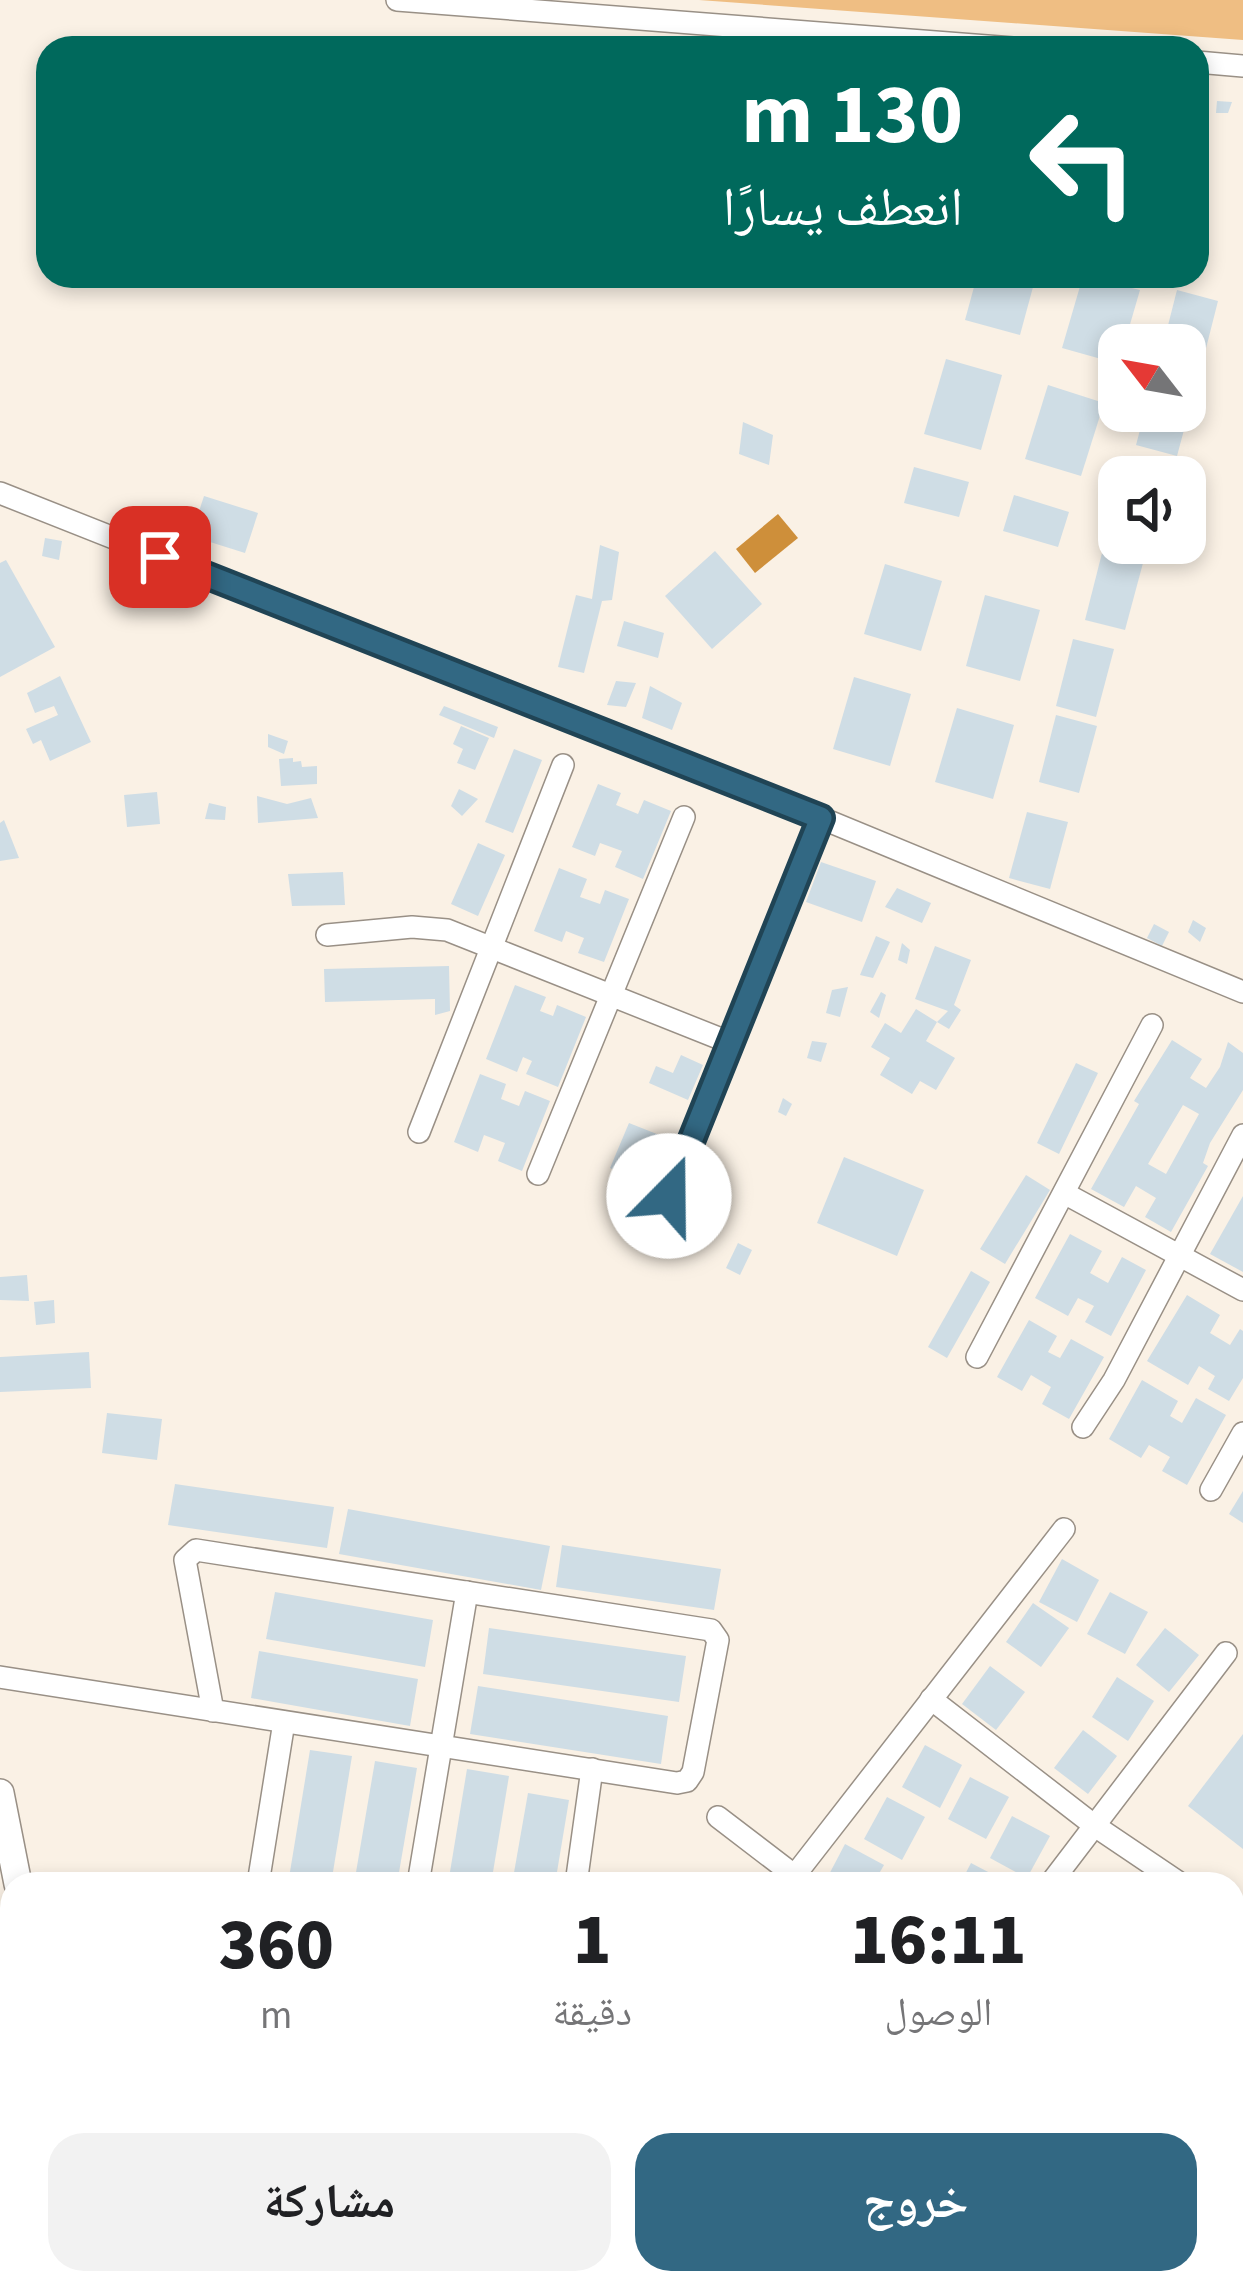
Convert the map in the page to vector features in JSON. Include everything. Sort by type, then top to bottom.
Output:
[{"type":"main road","points":[[0,1793],[16,1872]]},
{"type":"street","points":[[398,0],[859,36]]},
{"type":"street","points":[[1209,63],[1243,66]]},
{"type":"street","points":[[0,493],[821,818],[1243,992]]},
{"type":"street","points":[[418,1132],[563,765]]},
{"type":"street","points":[[538,1174],[684,817]]},
{"type":"street","points":[[669,1196],[821,818]]},
{"type":"street","points":[[327,935],[423,927],[447,930],[731,1043]]},
{"type":"street","points":[[977,1357],[1152,1025]]},
{"type":"street","points":[[1083,1427],[1114,1380],[1243,1135]]},
{"type":"street","points":[[1064,1192],[1243,1290]]},
{"type":"street","points":[[1211,1490],[1243,1433]]},
{"type":"street","points":[[803,1872],[1064,1529]]},
{"type":"street","points":[[0,1678],[677,1783],[691,1777],[717,1643],[715,1633],[201,1549],[185,1560],[213,1711]]},
{"type":"street","points":[[420,1872],[467,1592]]},
{"type":"street","points":[[1059,1872],[1226,1653]]},
{"type":"street","points":[[932,1700],[1095,1826],[1163,1872]]},
{"type":"street","points":[[260,1872],[284,1722]]},
{"type":"street","points":[[578,1872],[592,1769]]},
{"type":"street","points":[[718,1817],[785,1872]]},
{"type":"shaded area","points":[[699,0],[1243,0],[1243,40]]},
{"type":"shaded area","points":[[778,514],[798,538],[755,573],[736,549]]},
{"type":"building","points":[[1217,101],[1232,102],[1228,113],[1216,113]]},
{"type":"building","points":[[974,288],[1033,288],[1020,335],[965,320]]},
{"type":"building","points":[[1080,288],[1140,290],[1130,324],[1098,324],[1098,358],[1062,348]]},
{"type":"building","points":[[1177,290],[1218,301],[1206,348],[1206,324],[1168,324]]},
{"type":"building","points":[[946,359],[1002,375],[981,450],[924,434]]},
{"type":"building","points":[[1048,385],[1098,401],[1098,422],[1081,476],[1025,459]]},
{"type":"building","points":[[743,422],[773,435],[769,465],[739,454]]},
{"type":"building","points":[[1139,432],[1183,432],[1177,456],[1136,445]]},
{"type":"building","points":[[914,467],[969,482],[959,517],[904,503]]},
{"type":"building","points":[[1014,495],[1069,512],[1058,547],[1003,531]]},
{"type":"building","points":[[204,496],[258,513],[245,553],[191,536]]},
{"type":"building","points":[[45,538],[62,541],[59,560],[42,556]]},
{"type":"building","points":[[600,545],[619,552],[612,600],[602,601],[584,673],[558,667],[576,595],[592,599]]},
{"type":"building","points":[[715,551],[762,604],[712,649],[665,596]]},
{"type":"building","points":[[6,560],[55,647],[0,677],[0,563]]},
{"type":"building","points":[[885,564],[942,581],[921,651],[864,634]]},
{"type":"building","points":[[1099,564],[1143,564],[1125,630],[1085,620]]},
{"type":"building","points":[[985,595],[1040,610],[1020,681],[966,666]]},
{"type":"building","points":[[624,621],[664,633],[658,658],[617,646]]},
{"type":"building","points":[[1073,639],[1114,649],[1096,717],[1056,706]]},
{"type":"building","points":[[60,676],[91,742],[50,761],[41,740],[33,744],[26,729],[58,715],[54,706],[35,713],[27,693]]},
{"type":"building","points":[[854,677],[911,694],[890,766],[833,749]]},
{"type":"building","points":[[616,681],[636,683],[626,707],[607,705]]},
{"type":"building","points":[[650,686],[682,703],[672,730],[642,718]]},
{"type":"building","points":[[444,706],[498,727],[494,738],[439,715]]},
{"type":"building","points":[[957,708],[1014,725],[993,799],[935,782]]},
{"type":"building","points":[[1056,715],[1097,726],[1079,793],[1039,782]]},
{"type":"building","points":[[461,726],[489,738],[475,770],[457,763],[463,749],[453,744]]},
{"type":"building","points":[[268,734],[288,741],[284,754],[268,747]]},
{"type":"building","points":[[514,749],[542,760],[513,833],[485,822]]},
{"type":"building","points":[[293,758],[302,767],[317,766],[317,784],[281,786],[279,759]]},
{"type":"building","points":[[598,784],[621,793],[616,805],[638,814],[644,800],[671,811],[643,879],[615,867],[622,851],[600,843],[595,856],[572,847]]},
{"type":"building","points":[[459,789],[478,799],[462,816],[451,806]]},
{"type":"building","points":[[157,792],[160,824],[127,827],[124,795]]},
{"type":"building","points":[[257,796],[287,804],[311,798],[318,818],[258,823]]},
{"type":"building","points":[[209,803],[226,807],[225,820],[205,819]]},
{"type":"building","points":[[1027,812],[1068,822],[1050,889],[1009,878]]},
{"type":"building","points":[[4,820],[19,858],[0,861],[0,823]]},
{"type":"building","points":[[478,843],[505,855],[478,916],[451,904]]},
{"type":"building","points":[[821,862],[876,881],[862,922],[806,902]]},
{"type":"building","points":[[559,868],[587,879],[580,897],[600,904],[605,890],[629,899],[604,962],[578,953],[584,938],[566,931],[562,942],[534,931]]},
{"type":"building","points":[[343,872],[345,905],[292,906],[288,874]]},
{"type":"building","points":[[897,888],[931,903],[922,923],[885,907]]},
{"type":"building","points":[[1193,920],[1206,928],[1200,942],[1188,932]]},
{"type":"building","points":[[1154,924],[1169,932],[1162,946],[1147,938]]},
{"type":"building","points":[[876,936],[890,942],[873,978],[860,975]]},
{"type":"building","points":[[902,943],[910,950],[907,964],[898,960]]},
{"type":"building","points":[[935,946],[971,960],[954,1005],[961,1010],[949,1029],[937,1022],[948,1011],[915,999]]},
{"type":"building","points":[[449,966],[450,1011],[435,1015],[435,999],[325,1002],[324,969]]},
{"type":"building","points":[[515,985],[546,997],[540,1011],[553,1016],[557,1005],[586,1017],[558,1087],[526,1074],[532,1061],[523,1057],[517,1072],[486,1059]]},
{"type":"building","points":[[848,987],[840,1017],[826,1013],[832,990]]},
{"type":"building","points":[[881,992],[886,995],[879,1018],[870,1012]]},
{"type":"building","points":[[916,1009],[937,1022],[926,1041],[955,1058],[936,1090],[920,1081],[912,1094],[880,1075],[890,1058],[871,1047],[885,1023],[901,1033]]},
{"type":"building","points":[[1172,1040],[1202,1059],[1190,1078],[1206,1088],[1228,1042],[1243,1053],[1243,1090],[1210,1143],[1203,1163],[1208,1166],[1171,1232],[1145,1217],[1156,1198],[1136,1186],[1124,1207],[1091,1189],[1139,1104],[1134,1101]],"holes":[[[1183,1105],[1199,1114],[1166,1174],[1148,1164]]]},
{"type":"building","points":[[812,1041],[827,1043],[821,1062],[807,1058]]},
{"type":"building","points":[[681,1055],[703,1065],[688,1100],[649,1083],[656,1066],[673,1073]]},
{"type":"building","points":[[1076,1063],[1098,1073],[1059,1154],[1037,1143]]},
{"type":"building","points":[[480,1074],[506,1084],[501,1099],[519,1106],[525,1091],[550,1101],[522,1171],[498,1161],[505,1143],[484,1135],[478,1152],[454,1142]]},
{"type":"building","points":[[783,1098],[792,1104],[786,1116],[778,1112]]},
{"type":"building","points":[[629,1123],[677,1142],[659,1187],[610,1168]]},
{"type":"building","points":[[844,1157],[924,1190],[897,1256],[817,1223]]},
{"type":"building","points":[[1026,1175],[1050,1190],[1005,1264],[980,1249]]},
{"type":"building","points":[[1243,1196],[1243,1272],[1210,1254]]},
{"type":"building","points":[[1070,1234],[1102,1251],[1090,1273],[1108,1283],[1122,1257],[1146,1270],[1111,1336],[1085,1322],[1094,1306],[1078,1298],[1068,1316],[1035,1298]]},
{"type":"building","points":[[738,1243],[752,1250],[740,1275],[726,1268]]},
{"type":"building","points":[[971,1271],[990,1282],[947,1358],[928,1347]]},
{"type":"building","points":[[27,1275],[29,1301],[0,1300],[0,1277]]},
{"type":"building","points":[[1187,1295],[1220,1315],[1210,1333],[1230,1345],[1243,1331],[1243,1378],[1229,1401],[1208,1389],[1215,1376],[1199,1366],[1188,1385],[1147,1361]]},
{"type":"building","points":[[54,1300],[55,1323],[36,1325],[34,1302]]},
{"type":"building","points":[[1029,1320],[1057,1336],[1048,1352],[1060,1358],[1071,1339],[1104,1357],[1069,1419],[1042,1404],[1051,1387],[1031,1375],[1022,1391],[997,1377]]},
{"type":"building","points":[[89,1352],[91,1388],[0,1392],[0,1357]]},
{"type":"building","points":[[1142,1380],[1178,1401],[1170,1416],[1182,1423],[1196,1398],[1226,1415],[1187,1485],[1162,1471],[1170,1457],[1149,1445],[1141,1458],[1109,1439]]},
{"type":"building","points":[[107,1413],[162,1419],[157,1460],[102,1453]]},
{"type":"building","points":[[175,1484],[334,1507],[327,1548],[168,1525]]},
{"type":"building","points":[[1243,1491],[1243,1523],[1229,1514]]},
{"type":"building","points":[[348,1509],[550,1546],[541,1590],[339,1554]]},
{"type":"building","points":[[562,1545],[721,1569],[714,1610],[556,1587]]},
{"type":"building","points":[[1062,1559],[1099,1580],[1077,1622],[1039,1602]]},
{"type":"building","points":[[275,1592],[433,1620],[425,1667],[266,1639]]},
{"type":"building","points":[[1110,1592],[1148,1612],[1125,1654],[1087,1634]]},
{"type":"building","points":[[1033,1603],[1069,1628],[1041,1667],[1006,1642]]},
{"type":"building","points":[[489,1628],[686,1656],[679,1702],[483,1674]]},
{"type":"building","points":[[1165,1628],[1199,1655],[1169,1692],[1136,1665]]},
{"type":"building","points":[[259,1651],[418,1679],[410,1726],[251,1698]]},
{"type":"building","points":[[990,1666],[1025,1692],[996,1730],[962,1704]]},
{"type":"building","points":[[1117,1677],[1154,1701],[1128,1741],[1092,1717]]},
{"type":"building","points":[[478,1686],[668,1716],[661,1764],[470,1734]]},
{"type":"building","points":[[1083,1730],[1117,1756],[1088,1794],[1054,1768]]},
{"type":"building","points":[[1243,1734],[1243,1849],[1188,1806]]},
{"type":"building","points":[[925,1745],[962,1765],[940,1808],[902,1787]]},
{"type":"building","points":[[310,1750],[352,1756],[333,1872],[290,1872]]},
{"type":"building","points":[[375,1761],[417,1768],[399,1872],[356,1872]]},
{"type":"building","points":[[467,1769],[509,1776],[493,1872],[450,1872]]},
{"type":"building","points":[[970,1777],[1009,1797],[986,1839],[948,1819]]},
{"type":"building","points":[[528,1793],[569,1800],[557,1872],[514,1872]]},
{"type":"building","points":[[887,1797],[925,1817],[902,1860],[864,1839]]},
{"type":"building","points":[[1012,1816],[1050,1836],[1030,1872],[1016,1872],[990,1858]]},
{"type":"building","points":[[845,1844],[884,1865],[880,1872],[830,1872]]},
{"type":"building","points":[[971,1863],[988,1872],[966,1872]]},
{"type":"route","points":[[160,557],[821,818],[669,1196]]}]
